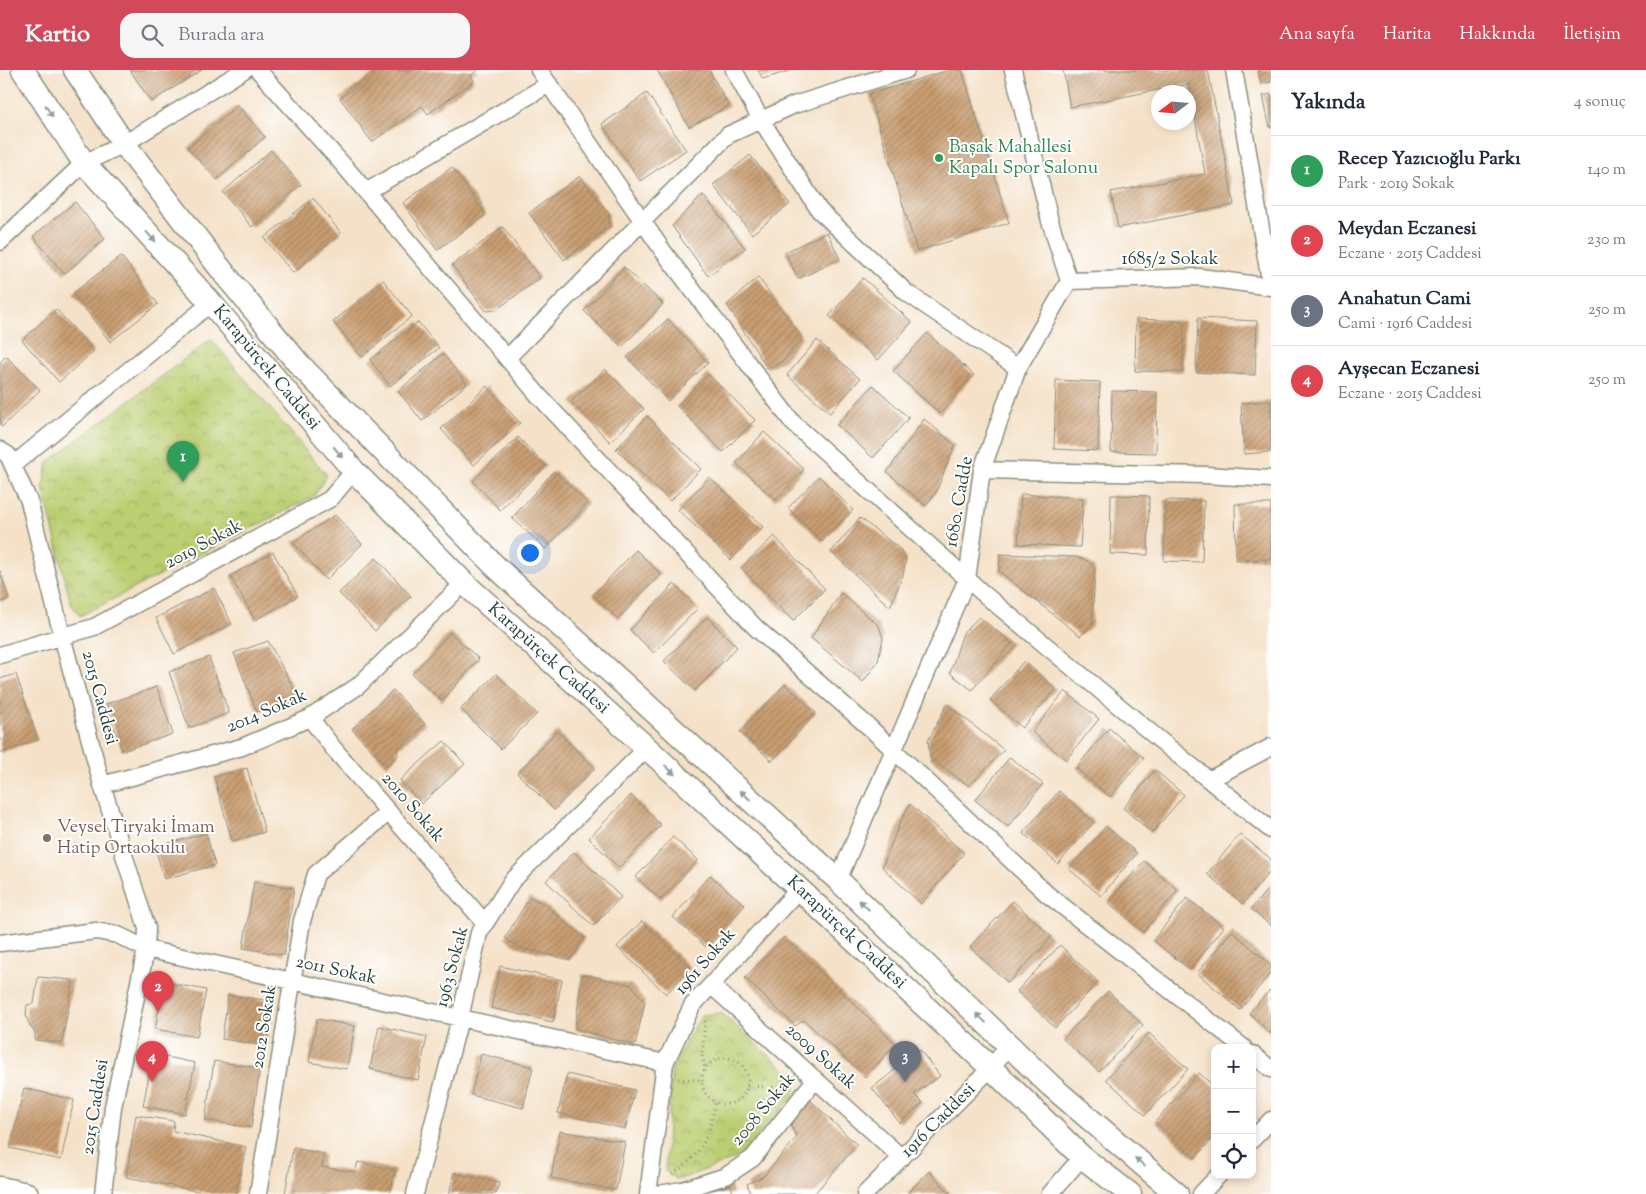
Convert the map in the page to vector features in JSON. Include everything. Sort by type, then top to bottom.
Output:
[{"type":"main road","name":"Karapürçek Caddesi","points":[[23,70],[84,163],[211,303],[354,472],[464,583],[647,748],[799,889],[991,1068],[1082,1157],[1130,1194]]},
{"type":"main road","name":"Karapürçek Caddesi","points":[[75,70],[124,144],[227,277],[298,363],[496,567],[838,880],[1050,1085],[1177,1194]]},
{"type":"main road","points":[[0,1188],[26,1194]]},
{"type":"street","points":[[0,242],[84,163],[124,144],[244,70]]},
{"type":"street","points":[[258,70],[366,192],[539,396],[756,628],[894,750],[1047,894],[1239,1044]]},
{"type":"street","points":[[539,70],[663,251],[793,423],[967,579],[1271,830]]},
{"type":"street","points":[[734,70],[761,120],[819,210],[907,293],[1018,368]]},
{"type":"street","points":[[506,358],[728,135],[794,104],[906,70]]},
{"type":"street","points":[[1013,70],[1050,221],[1069,281]]},
{"type":"street","points":[[1234,70],[1271,287]]},
{"type":"street","points":[[366,192],[549,84]]},
{"type":"street","name":"1685/2 Sokak","points":[[1069,281],[1200,277],[1271,287]]},
{"type":"street","name":"1680. Cadde","points":[[838,880],[967,579],[982,470],[1018,368],[1069,281]]},
{"type":"street","points":[[13,465],[211,303]]},
{"type":"street","name":"2015 Caddesi","points":[[0,450],[8,455],[28,501],[102,785],[147,928],[146,949],[113,1107],[103,1194]]},
{"type":"street","points":[[982,470],[1205,475],[1271,479]]},
{"type":"street","name":"2019 Sokak","points":[[0,655],[94,627],[330,499],[354,472]]},
{"type":"street","name":"2014 Sokak","points":[[102,785],[242,747],[310,718],[358,686],[464,583]]},
{"type":"street","name":"2010 Sokak","points":[[310,718],[334,750],[485,923]]},
{"type":"street","points":[[1209,780],[1271,747]]},
{"type":"street","name":"1963 Sokak","points":[[415,1194],[460,1018],[478,933],[512,881],[647,748]]},
{"type":"street","name":"2012 Sokak","points":[[258,1194],[302,921],[316,874],[389,812]]},
{"type":"street","name":"1961 Sokak","points":[[652,1191],[664,1070],[692,1006],[799,889]]},
{"type":"street","name":"2011 Sokak","points":[[0,943],[96,931],[118,935],[146,949],[460,1018],[664,1070]]},
{"type":"street","name":"2009 Sokak","points":[[711,985],[812,1084],[902,1158]]},
{"type":"street","name":"1916 Caddesi","points":[[865,1194],[991,1068],[1008,1045]]},
{"type":"street","points":[[1256,1057],[1271,1069]]},
{"type":"street","name":"2008 Sokak","points":[[652,1191],[682,1190],[726,1176],[753,1158],[812,1084]]},
{"type":"street","points":[[1256,1136],[1271,1120]]},
{"type":"street","points":[[1050,1194],[1082,1157]]},
{"type":"street","points":[[1201,1194],[1215,1179]]},
{"type":"path","points":[[705,1070],[702,1054],[703,1032],[711,985]]},
{"type":"path","points":[[724,1058],[738,1062],[747,1074],[747,1086],[743,1096],[730,1104],[715,1102],[705,1091],[702,1080],[705,1070],[716,1060],[724,1058]]},
{"type":"path","points":[[664,1070],[702,1080]]},
{"type":"path","points":[[747,1086],[812,1084]]},
{"type":"path","points":[[652,1191],[666,1178],[695,1157],[704,1144],[713,1118],[715,1102]]},
{"type":"green space","points":[[211,339],[327,475],[314,496],[80,616],[71,604],[43,488],[48,462]]},
{"type":"green space","points":[[721,1013],[796,1079],[794,1096],[739,1157],[678,1180],[665,1171],[672,1068],[701,1015]]},
{"type":"building","points":[[130,70],[202,70],[151,102]]},
{"type":"building","points":[[378,70],[478,70],[471,75],[474,81],[428,114],[422,106],[372,142],[340,98]]},
{"type":"building","points":[[657,70],[709,70],[729,106],[689,127]]},
{"type":"building","points":[[758,70],[792,70],[763,79]]},
{"type":"building","name":"Başak Mahallesi Kapalı Spor Salonu","points":[[949,70],[962,70],[1009,223],[917,251],[869,94]]},
{"type":"building","points":[[1063,70],[1208,70],[1234,205],[1118,228],[1111,192],[1205,174],[1196,123],[1196,85],[1151,85],[1151,91],[1070,107]]},
{"type":"building","points":[[1258,70],[1271,70],[1271,82],[1261,84]]},
{"type":"building","points":[[647,93],[686,150],[640,181],[602,124]]},
{"type":"building","points":[[1271,94],[1271,128],[1270,128],[1263,96]]},
{"type":"building","points":[[237,105],[265,137],[217,180],[188,148]]},
{"type":"building","points":[[271,150],[301,185],[252,227],[223,192]]},
{"type":"building","points":[[750,155],[790,204],[752,234],[713,185]]},
{"type":"building","points":[[452,167],[486,215],[437,250],[403,203]]},
{"type":"building","points":[[580,176],[609,214],[609,227],[564,260],[529,213]]},
{"type":"building","points":[[703,195],[745,248],[708,276],[672,226]]},
{"type":"building","points":[[313,198],[341,233],[293,273],[264,238]]},
{"type":"building","points":[[75,202],[105,239],[64,274],[33,236]]},
{"type":"building","points":[[503,227],[540,278],[496,310],[486,311],[452,265]]},
{"type":"building","points":[[827,232],[840,259],[798,279],[785,252]]},
{"type":"building","points":[[121,256],[158,304],[110,342],[73,293]]},
{"type":"building","points":[[624,267],[663,304],[622,347],[584,311]]},
{"type":"building","points":[[758,277],[802,337],[783,361],[767,368],[727,305]]},
{"type":"building","points":[[863,278],[912,322],[878,360],[829,316]]},
{"type":"building","points":[[383,280],[412,316],[362,357],[333,322]]},
{"type":"building","points":[[56,309],[94,351],[59,382],[22,340]]},
{"type":"building","points":[[1198,318],[1257,321],[1255,375],[1196,372]]},
{"type":"building","points":[[668,319],[708,363],[668,401],[627,357]]},
{"type":"building","points":[[1136,319],[1184,321],[1183,372],[1135,371]]},
{"type":"building","points":[[418,322],[439,348],[390,386],[370,360]]},
{"type":"building","points":[[927,333],[974,375],[940,414],[893,371]]},
{"type":"building","points":[[817,340],[860,379],[830,413],[787,375]]},
{"type":"building","points":[[443,354],[467,384],[422,421],[398,391]]},
{"type":"building","points":[[6,356],[40,390],[2,427],[0,425],[0,362]]},
{"type":"building","points":[[605,369],[644,409],[610,442],[571,402]]},
{"type":"building","points":[[708,374],[755,420],[723,452],[677,406]]},
{"type":"building","points":[[1056,380],[1100,382],[1098,451],[1054,449]]},
{"type":"building","points":[[873,385],[909,418],[873,458],[837,425]]},
{"type":"building","points":[[487,386],[520,423],[474,465],[441,429]]},
{"type":"building","points":[[1112,391],[1157,392],[1156,453],[1111,452]]},
{"type":"building","points":[[1271,401],[1271,452],[1244,454],[1241,403]]},
{"type":"building","points":[[647,416],[701,469],[670,501],[616,449]]},
{"type":"building","points":[[924,419],[955,445],[936,492],[926,506],[887,472]]},
{"type":"building","points":[[764,432],[804,469],[775,500],[736,463]]},
{"type":"building","points":[[518,437],[546,466],[500,510],[473,481]]},
{"type":"building","points":[[554,471],[588,503],[546,549],[512,518]]},
{"type":"building","points":[[819,476],[853,510],[822,542],[788,508]]},
{"type":"building","points":[[709,477],[763,527],[731,560],[678,510]]},
{"type":"building","points":[[1021,494],[1083,498],[1080,547],[1018,544]]},
{"type":"building","points":[[1111,495],[1149,496],[1148,555],[1110,554]]},
{"type":"building","points":[[1165,500],[1204,501],[1202,562],[1164,561]]},
{"type":"building","points":[[1235,504],[1271,504],[1271,559],[1236,560]]},
{"type":"building","points":[[335,515],[362,544],[326,580],[293,542]]},
{"type":"building","points":[[860,518],[900,549],[906,559],[903,575],[890,607],[831,552]]},
{"type":"building","points":[[774,536],[825,589],[793,621],[741,568]]},
{"type":"building","points":[[636,550],[661,574],[618,619],[593,595]]},
{"type":"building","points":[[273,552],[298,596],[255,620],[230,576]]},
{"type":"building","points":[[1000,554],[1075,557],[1086,560],[1095,568],[1092,626],[1080,636],[999,571]]},
{"type":"building","points":[[376,558],[411,596],[375,631],[339,593]]},
{"type":"building","points":[[0,571],[9,599],[0,602]]},
{"type":"building","points":[[674,584],[698,608],[654,653],[630,630]]},
{"type":"building","points":[[214,588],[232,624],[174,654],[156,618]]},
{"type":"building","points":[[841,593],[879,626],[883,638],[878,661],[863,682],[811,638]]},
{"type":"building","points":[[707,617],[737,647],[695,691],[664,661]]},
{"type":"building","points":[[979,617],[1012,643],[972,690],[950,673],[963,633]]},
{"type":"building","points":[[450,632],[479,659],[442,701],[412,674]]},
{"type":"building","points":[[268,641],[299,698],[257,712],[234,653]]},
{"type":"building","points":[[209,657],[229,713],[189,728],[169,672]]},
{"type":"building","points":[[1024,661],[1056,689],[1022,728],[990,700]]},
{"type":"building","points":[[16,674],[38,740],[0,753],[0,679]]},
{"type":"building","points":[[496,674],[537,714],[501,749],[461,709]]},
{"type":"building","points":[[785,684],[816,713],[772,761],[740,732]]},
{"type":"building","points":[[157,687],[173,734],[122,751],[106,704]]},
{"type":"building","points":[[393,690],[425,724],[397,750],[398,755],[387,766],[352,729]]},
{"type":"building","points":[[1065,691],[1099,719],[1066,760],[1032,732]]},
{"type":"building","points":[[947,704],[1004,750],[969,786],[930,758],[928,741]]},
{"type":"building","points":[[1109,728],[1144,758],[1110,797],[1076,768]]},
{"type":"building","points":[[557,731],[595,768],[554,810],[517,773]]},
{"type":"building","points":[[444,741],[465,764],[421,804],[400,780]]},
{"type":"building","points":[[1010,757],[1043,784],[1008,827],[975,800]]},
{"type":"building","points":[[247,768],[265,832],[232,841],[214,777]]},
{"type":"building","points":[[1155,770],[1184,795],[1152,833],[1123,808]]},
{"type":"building","points":[[1059,791],[1094,822],[1058,864],[1023,833]]},
{"type":"building","points":[[631,795],[661,825],[619,868],[589,838]]},
{"type":"building","points":[[910,804],[964,853],[921,904],[882,867],[900,822]]},
{"type":"building","points":[[1106,826],[1137,853],[1101,896],[1069,869]]},
{"type":"building","points":[[206,833],[215,865],[164,879],[155,847]]},
{"type":"building","points":[[1240,834],[1271,859],[1271,870],[1243,904],[1207,874]]},
{"type":"building","points":[[673,837],[698,860],[661,900],[636,877]]},
{"type":"building","points":[[574,852],[621,897],[593,926],[546,881]]},
{"type":"building","points":[[1144,861],[1178,890],[1143,932],[1108,902]]},
{"type":"building","points":[[710,875],[745,905],[707,948],[673,917]]},
{"type":"building","points":[[254,882],[294,888],[284,955],[243,948]]},
{"type":"building","points":[[1271,885],[1271,926],[1251,909]]},
{"type":"building","points":[[530,897],[544,904],[585,938],[570,960],[518,947],[505,938]]},
{"type":"building","points":[[1187,898],[1224,927],[1190,970],[1153,940]]},
{"type":"building","points":[[1013,901],[1052,937],[1008,983],[970,947]]},
{"type":"building","points":[[642,921],[691,968],[666,994],[617,947]]},
{"type":"building","points":[[1232,931],[1271,965],[1271,973],[1240,1010],[1197,973]]},
{"type":"building","points":[[784,937],[896,1044],[865,1077],[804,1020],[795,1026],[745,978]]},
{"type":"building","points":[[1060,945],[1098,982],[1055,1028],[1017,991]]},
{"type":"building","points":[[500,966],[562,980],[553,1022],[491,1008]]},
{"type":"building","points":[[582,974],[632,985],[645,1002],[635,1045],[575,1029]]},
{"type":"building","points":[[38,977],[73,980],[62,1043],[35,1040],[35,1033],[26,1015],[27,1005],[34,1004]]},
{"type":"building","points":[[164,982],[206,990],[197,1037],[155,1029]]},
{"type":"building","points":[[1271,989],[1271,1034],[1249,1013]]},
{"type":"building","points":[[1108,991],[1143,1025],[1099,1072],[1063,1039]]},
{"type":"building","points":[[228,995],[272,1001],[266,1046],[222,1039]]},
{"type":"building","points":[[317,1019],[355,1026],[347,1069],[309,1062]]},
{"type":"building","points":[[379,1026],[427,1037],[418,1080],[370,1069]]},
{"type":"building","points":[[1149,1033],[1188,1069],[1145,1115],[1106,1079]]},
{"type":"building","points":[[920,1050],[940,1076],[914,1094],[923,1103],[900,1123],[872,1088]]},
{"type":"building","points":[[153,1054],[195,1063],[185,1114],[143,1106]]},
{"type":"building","points":[[481,1054],[533,1067],[523,1108],[471,1095]]},
{"type":"building","points":[[214,1061],[260,1068],[251,1128],[205,1120]]},
{"type":"building","points":[[1199,1073],[1211,1084],[1211,1140],[1195,1158],[1155,1122]]},
{"type":"building","points":[[567,1074],[635,1090],[625,1129],[558,1113]]},
{"type":"building","points":[[24,1088],[74,1100],[61,1160],[10,1148]]},
{"type":"building","points":[[809,1099],[857,1145],[814,1194],[751,1194],[747,1184],[764,1176],[797,1137],[789,1123]]},
{"type":"building","points":[[136,1115],[174,1121],[173,1131],[246,1147],[236,1194],[213,1194],[126,1177]]},
{"type":"building","points":[[560,1131],[625,1142],[616,1190],[551,1178]]},
{"type":"building","points":[[293,1148],[324,1154],[322,1167],[355,1172],[358,1162],[395,1170],[390,1194],[285,1194]]},
{"type":"building","points":[[929,1171],[951,1194],[907,1194]]},
{"type":"building","points":[[454,1173],[499,1183],[496,1194],[449,1194]]},
{"type":"building","points":[[731,1185],[733,1194],[701,1194],[701,1193]]},
{"type":"place","name":"Başak Mahallesi Kapalı Spor Salonu","points":[[939,158]]},
{"type":"place","name":"Recep Yazıcıoğlu Parkı","points":[[183,482]]},
{"type":"place","name":"Veysel Tiryaki İmam Hatip Ortaokulu","points":[[47,838]]},
{"type":"place","name":"Meydan Eczanesi","points":[[158,1012]]},
{"type":"place","name":"Ayşecan Eczanesi","points":[[152,1082]]},
{"type":"place","name":"Anahatun Cami","points":[[905,1082]]}]
